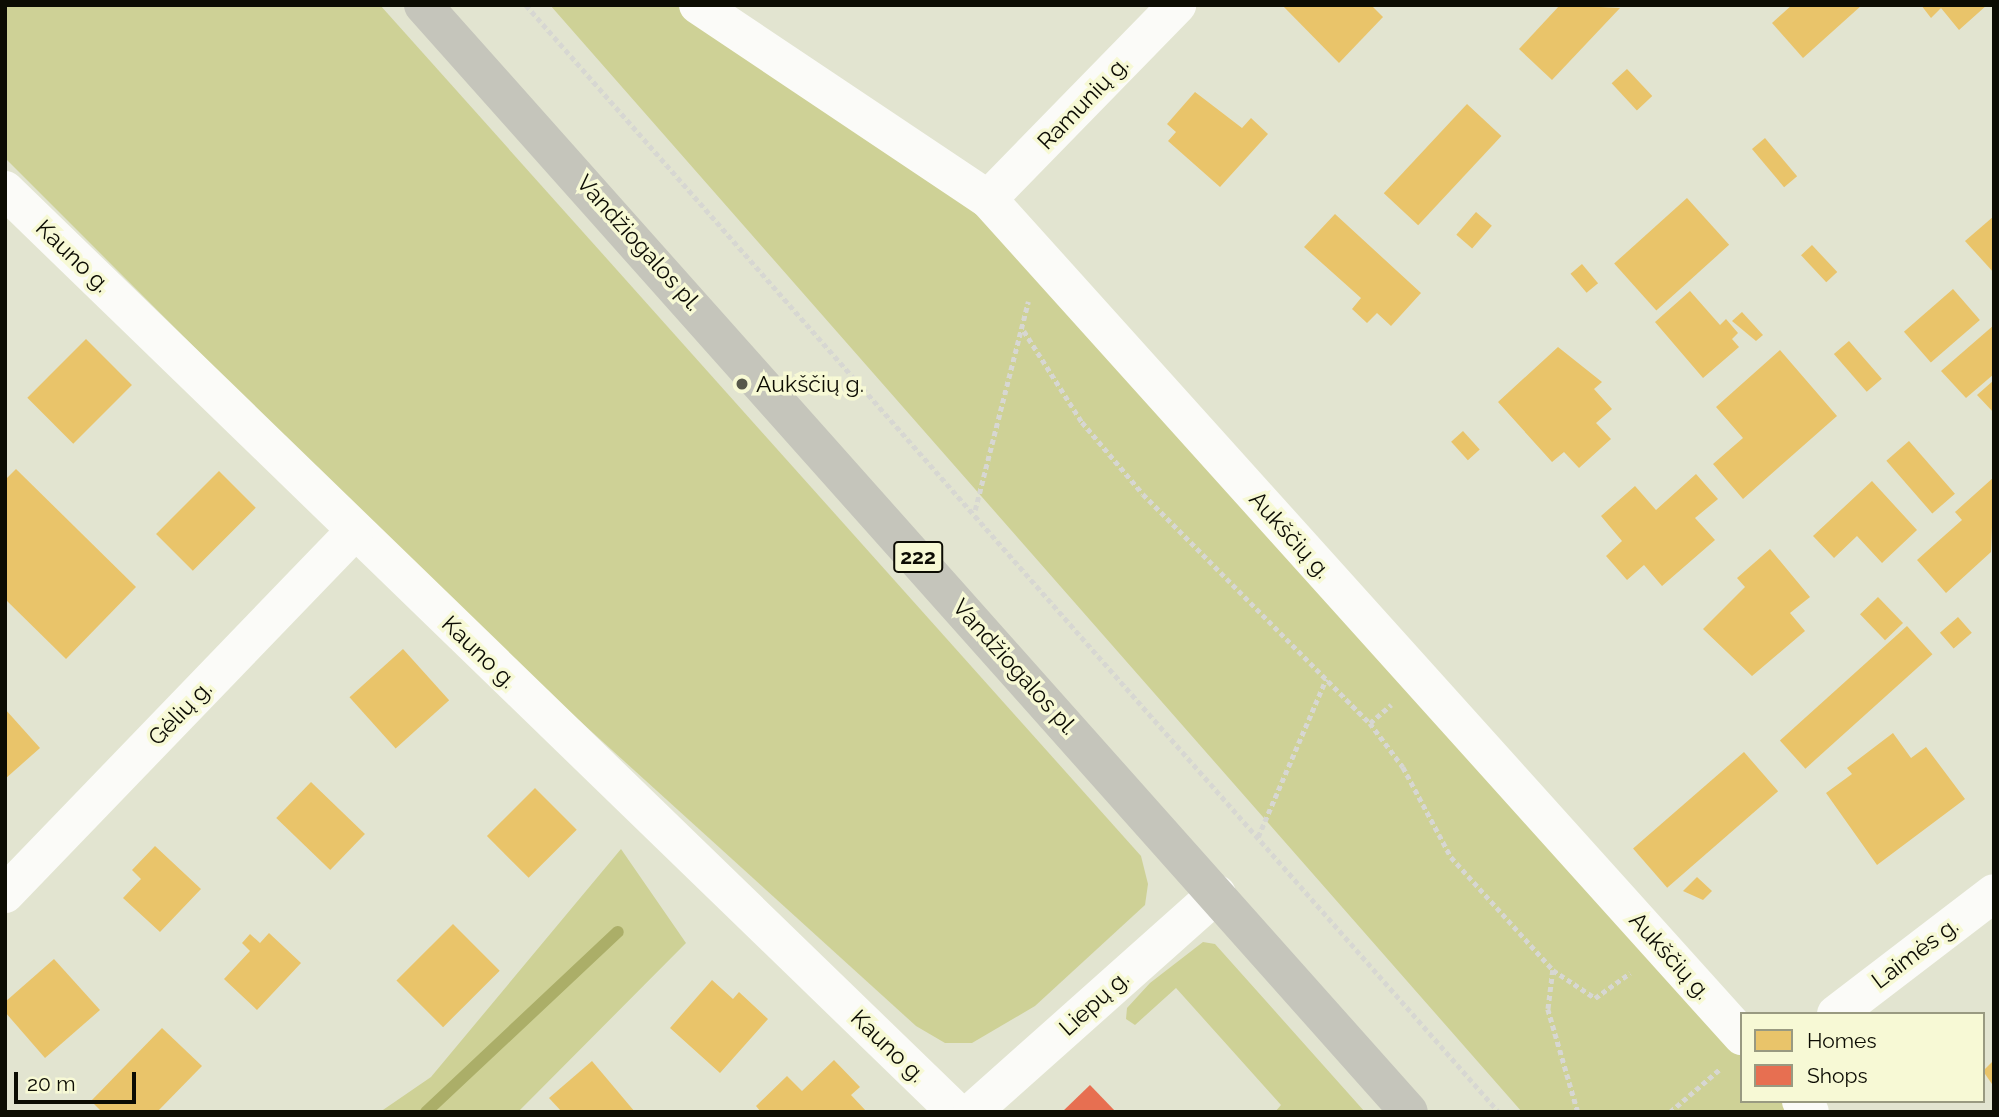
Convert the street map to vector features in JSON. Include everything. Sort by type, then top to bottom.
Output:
[{"type":"main road","name":"Vandžiogalos pl.","points":[[423,5],[1409,1112]]},
{"type":"street","name":"Aukščių g.","points":[[698,5],[988,199],[1660,945],[1737,1048]]},
{"type":"street","name":"Ramunių g.","points":[[988,199],[1177,5]]},
{"type":"street","name":"Kauno g.","points":[[5,190],[354,532],[956,1112]]},
{"type":"street","name":"Gėlių g.","points":[[5,894],[354,532]]},
{"type":"street","name":"Laimės g.","points":[[1839,1012],[1994,893]]},
{"type":"street","name":"Liepų g.","points":[[972,1112],[1216,894]]},
{"type":"path","points":[[526,5],[975,510],[1499,1112]]},
{"type":"path","points":[[975,510],[1024,331],[1035,249]]},
{"type":"path","points":[[1024,331],[1110,460],[1370,723],[1403,767],[1451,857],[1553,970],[1595,998],[1608,994],[1660,945]]},
{"type":"path","points":[[1258,837],[1326,679]]},
{"type":"path","points":[[1370,723],[1421,681]]},
{"type":"path","points":[[1553,970],[1548,1009],[1578,1112]]},
{"type":"path","points":[[1670,1112],[1737,1048]]},
{"type":"green space","points":[[5,5],[380,5],[1141,856],[1148,884],[1145,905],[1035,1006],[972,1043],[945,1043],[916,1026],[451,604],[5,158]]},
{"type":"green space","points":[[550,5],[698,5],[988,199],[1740,1034],[1740,1103],[1803,1103],[1810,1112],[1522,1112]]},
{"type":"green space","points":[[621,849],[686,943],[518,1112],[380,1112],[431,1077]]},
{"type":"green space","points":[[1203,942],[1215,944],[1365,1112],[1275,1112],[1281,1105],[1176,988],[1135,1025],[1126,1019],[1127,1008],[1150,983]]},
{"type":"building: Homes","points":[[1282,5],[1371,5],[1383,17],[1339,63]]},
{"type":"building: Homes","points":[[1560,5],[1620,8],[1552,80],[1519,49]]},
{"type":"building: Homes","points":[[1792,5],[1862,5],[1803,58],[1772,23]]},
{"type":"building: Homes","points":[[1921,5],[1987,5],[1959,30],[1941,8],[1931,18]]},
{"type":"building: Homes","points":[[1627,69],[1652,96],[1637,110],[1612,83]]},
{"type":"building: Homes","points":[[1195,92],[1242,128],[1251,118],[1268,134],[1220,187],[1168,141],[1176,132],[1167,124]]},
{"type":"building: Homes","points":[[1467,104],[1501,136],[1418,225],[1384,193]]},
{"type":"building: Homes","points":[[1765,138],[1797,176],[1784,187],[1752,149]]},
{"type":"building: Homes","points":[[1687,198],[1729,245],[1656,310],[1614,264]]},
{"type":"building: Homes","points":[[1476,212],[1492,226],[1472,248],[1456,235]]},
{"type":"building: Homes","points":[[1335,214],[1421,293],[1391,326],[1377,313],[1367,323],[1352,309],[1361,298],[1304,247]]},
{"type":"building: Homes","points":[[1994,216],[1994,273],[1965,241]]},
{"type":"building: Homes","points":[[1812,245],[1837,272],[1826,282],[1801,255]]},
{"type":"building: Homes","points":[[1582,264],[1598,283],[1587,293],[1571,274]]},
{"type":"building: Homes","points":[[1953,289],[1980,320],[1931,363],[1904,332]]},
{"type":"building: Homes","points":[[1690,291],[1720,325],[1726,319],[1738,333],[1732,339],[1739,347],[1703,378],[1655,322]]},
{"type":"building: Homes","points":[[1742,312],[1763,335],[1756,341],[1732,321]]},
{"type":"building: Homes","points":[[1994,325],[1994,374],[1966,398],[1941,371]]},
{"type":"building: Homes","points":[[86,339],[132,385],[73,444],[27,398]]},
{"type":"building: Homes","points":[[1849,341],[1882,379],[1867,392],[1834,354]]},
{"type":"building: Homes","points":[[1558,347],[1602,382],[1594,389],[1612,409],[1596,423],[1611,439],[1579,468],[1564,452],[1552,462],[1498,402]]},
{"type":"building: Homes","points":[[1780,350],[1837,416],[1743,499],[1713,464],[1743,438],[1716,407]]},
{"type":"building: Homes","points":[[1994,380],[1994,413],[1977,395]]},
{"type":"building: Homes","points":[[1463,431],[1480,450],[1468,460],[1451,442]]},
{"type":"building: Homes","points":[[1909,441],[1955,494],[1932,514],[1886,461]]},
{"type":"building: Homes","points":[[16,469],[136,587],[66,659],[5,599],[5,480]]},
{"type":"building: Homes","points":[[219,471],[256,508],[193,571],[156,534]]},
{"type":"building: Homes","points":[[1696,474],[1718,499],[1695,518],[1715,540],[1662,586],[1644,565],[1627,580],[1606,556],[1622,541],[1601,516],[1635,486],[1656,510]]},
{"type":"building: Homes","points":[[1994,477],[1991,552],[1946,593],[1917,560],[1962,520],[1955,512]]},
{"type":"building: Homes","points":[[1872,481],[1917,530],[1882,563],[1857,536],[1834,558],[1813,536]]},
{"type":"building: Homes","points":[[1770,549],[1810,597],[1790,613],[1805,631],[1752,676],[1703,629],[1745,587],[1737,578]]},
{"type":"building: Homes","points":[[1878,597],[1903,623],[1885,640],[1860,614]]},
{"type":"building: Homes","points":[[1958,617],[1972,633],[1954,649],[1940,633]]},
{"type":"building: Homes","points":[[1907,626],[1932,654],[1805,769],[1780,740]]},
{"type":"building: Homes","points":[[403,649],[449,700],[396,748],[349,697]]},
{"type":"building: Homes","points":[[5,709],[40,748],[5,779]]},
{"type":"building: Homes","points":[[1893,733],[1911,758],[1926,747],[1965,799],[1877,865],[1826,793],[1852,774],[1847,768]]},
{"type":"building: Homes","points":[[1744,752],[1778,791],[1667,888],[1633,848]]},
{"type":"building: Homes","points":[[311,782],[365,834],[330,870],[276,818]]},
{"type":"building: Homes","points":[[535,788],[577,830],[529,878],[487,836]]},
{"type":"building: Homes","points":[[155,846],[201,889],[160,932],[123,898],[141,879],[132,870]]},
{"type":"building: Homes","points":[[1697,877],[1712,891],[1703,900],[1683,891]]},
{"type":"building: Homes","points":[[453,924],[500,971],[443,1027],[396,981]]},
{"type":"building: Homes","points":[[269,933],[301,963],[257,1010],[224,979],[250,951],[242,943],[250,934],[260,943]]},
{"type":"building: Homes","points":[[54,959],[100,1010],[45,1058],[5,1012],[5,1002]]},
{"type":"building: Homes","points":[[712,980],[733,999],[739,992],[768,1019],[720,1073],[670,1028]]},
{"type":"building: Homes","points":[[162,1028],[202,1066],[157,1112],[102,1112],[91,1101]]},
{"type":"building: Homes","points":[[834,1060],[860,1087],[851,1095],[867,1112],[761,1112],[756,1106],[787,1076],[802,1091]]},
{"type":"building: Homes","points":[[1994,1060],[1994,1087],[1985,1074],[1985,1069]]},
{"type":"building: Homes","points":[[592,1061],[635,1112],[562,1112],[549,1098]]},
{"type":"building: Shops","points":[[1090,1085],[1116,1112],[1062,1112]]},
{"type":"waterway","points":[[426,1112],[618,932]]},
{"type":"place","name":"Aukščių g.","points":[[742,384]]}]
